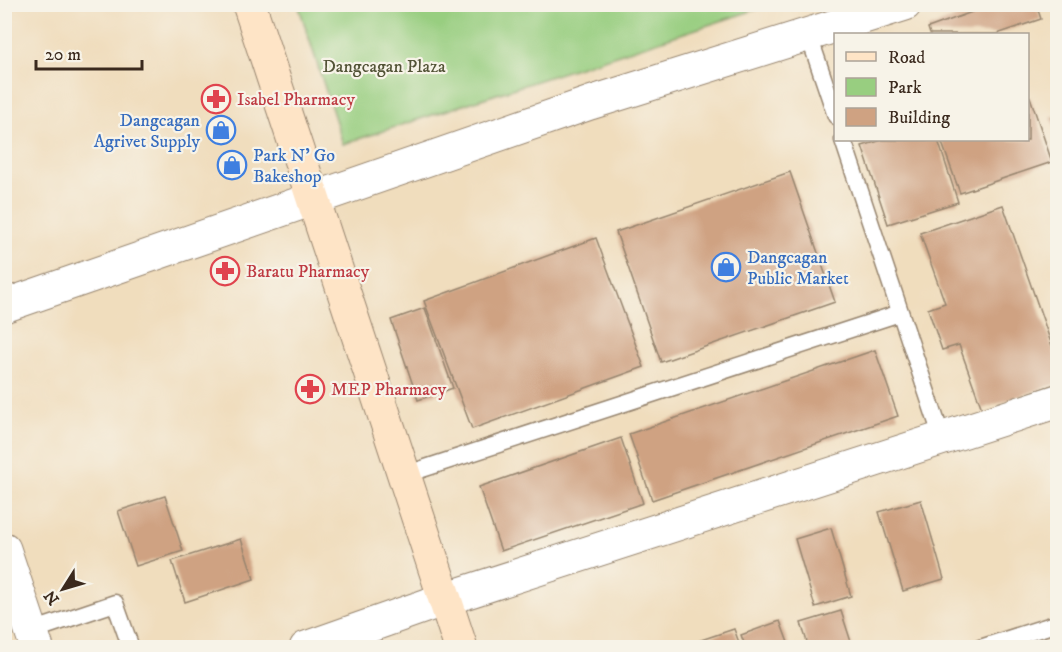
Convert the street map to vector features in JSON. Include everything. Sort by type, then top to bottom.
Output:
[{"type":"street","points":[[249,4],[461,648]]},
{"type":"street","points":[[4,306],[590,104],[905,4]]},
{"type":"street","points":[[306,648],[445,599],[1058,401]]},
{"type":"street","points":[[4,549],[34,639]]},
{"type":"lane","points":[[809,36],[834,110]]},
{"type":"lane","points":[[843,141],[942,438]]},
{"type":"lane","points":[[404,475],[900,312]]},
{"type":"lane","points":[[34,639],[115,603],[131,648]]},
{"type":"lane","points":[[980,648],[1058,623]]},
{"type":"green space","name":"Dangcagan Plaza","points":[[298,4],[770,4],[770,5],[343,144]]},
{"type":"building","points":[[994,4],[1036,4],[1041,19],[1000,33],[930,33],[928,28]]},
{"type":"building","points":[[1029,98],[1052,162],[960,193],[941,141],[1029,141]]},
{"type":"building","points":[[1058,115],[1058,134],[1057,134],[1051,117]]},
{"type":"building","points":[[879,141],[938,141],[958,202],[888,224],[862,146]]},
{"type":"building","name":"Dangcagan Public Market","points":[[790,172],[835,302],[661,362],[616,232]]},
{"type":"building","points":[[1003,205],[1058,363],[1058,383],[982,409],[959,345],[942,350],[928,309],[945,303],[920,233]]},
{"type":"building","points":[[596,238],[644,367],[472,429],[424,301]]},
{"type":"building","points":[[425,308],[453,388],[418,400],[391,320]]},
{"type":"building","points":[[875,350],[898,416],[652,500],[629,434]]},
{"type":"building","points":[[621,438],[643,503],[501,551],[479,487]]},
{"type":"building","points":[[165,496],[183,551],[136,566],[118,511]]},
{"type":"building","points":[[921,500],[944,579],[903,591],[879,512]]},
{"type":"building","points":[[831,528],[851,596],[815,607],[795,539]]},
{"type":"building","points":[[241,539],[254,579],[185,602],[172,561]]},
{"type":"building","points":[[841,611],[853,648],[809,648],[801,623]]},
{"type":"building","points":[[780,621],[790,648],[746,648],[741,635]]},
{"type":"building","points":[[734,629],[741,648],[680,647]]},
{"type":"place","name":"Isabel Pharmacy","points":[[216,99]]},
{"type":"place","name":"Dangcagan Agrivet Supply","points":[[221,130]]},
{"type":"place","name":"Park N' Go Bakeshop","points":[[232,165]]},
{"type":"place","name":"Dangcagan Public Market","points":[[726,267]]},
{"type":"place","name":"Baratu Pharmacy","points":[[225,271]]},
{"type":"place","name":"MEP Pharmacy","points":[[310,389]]}]
